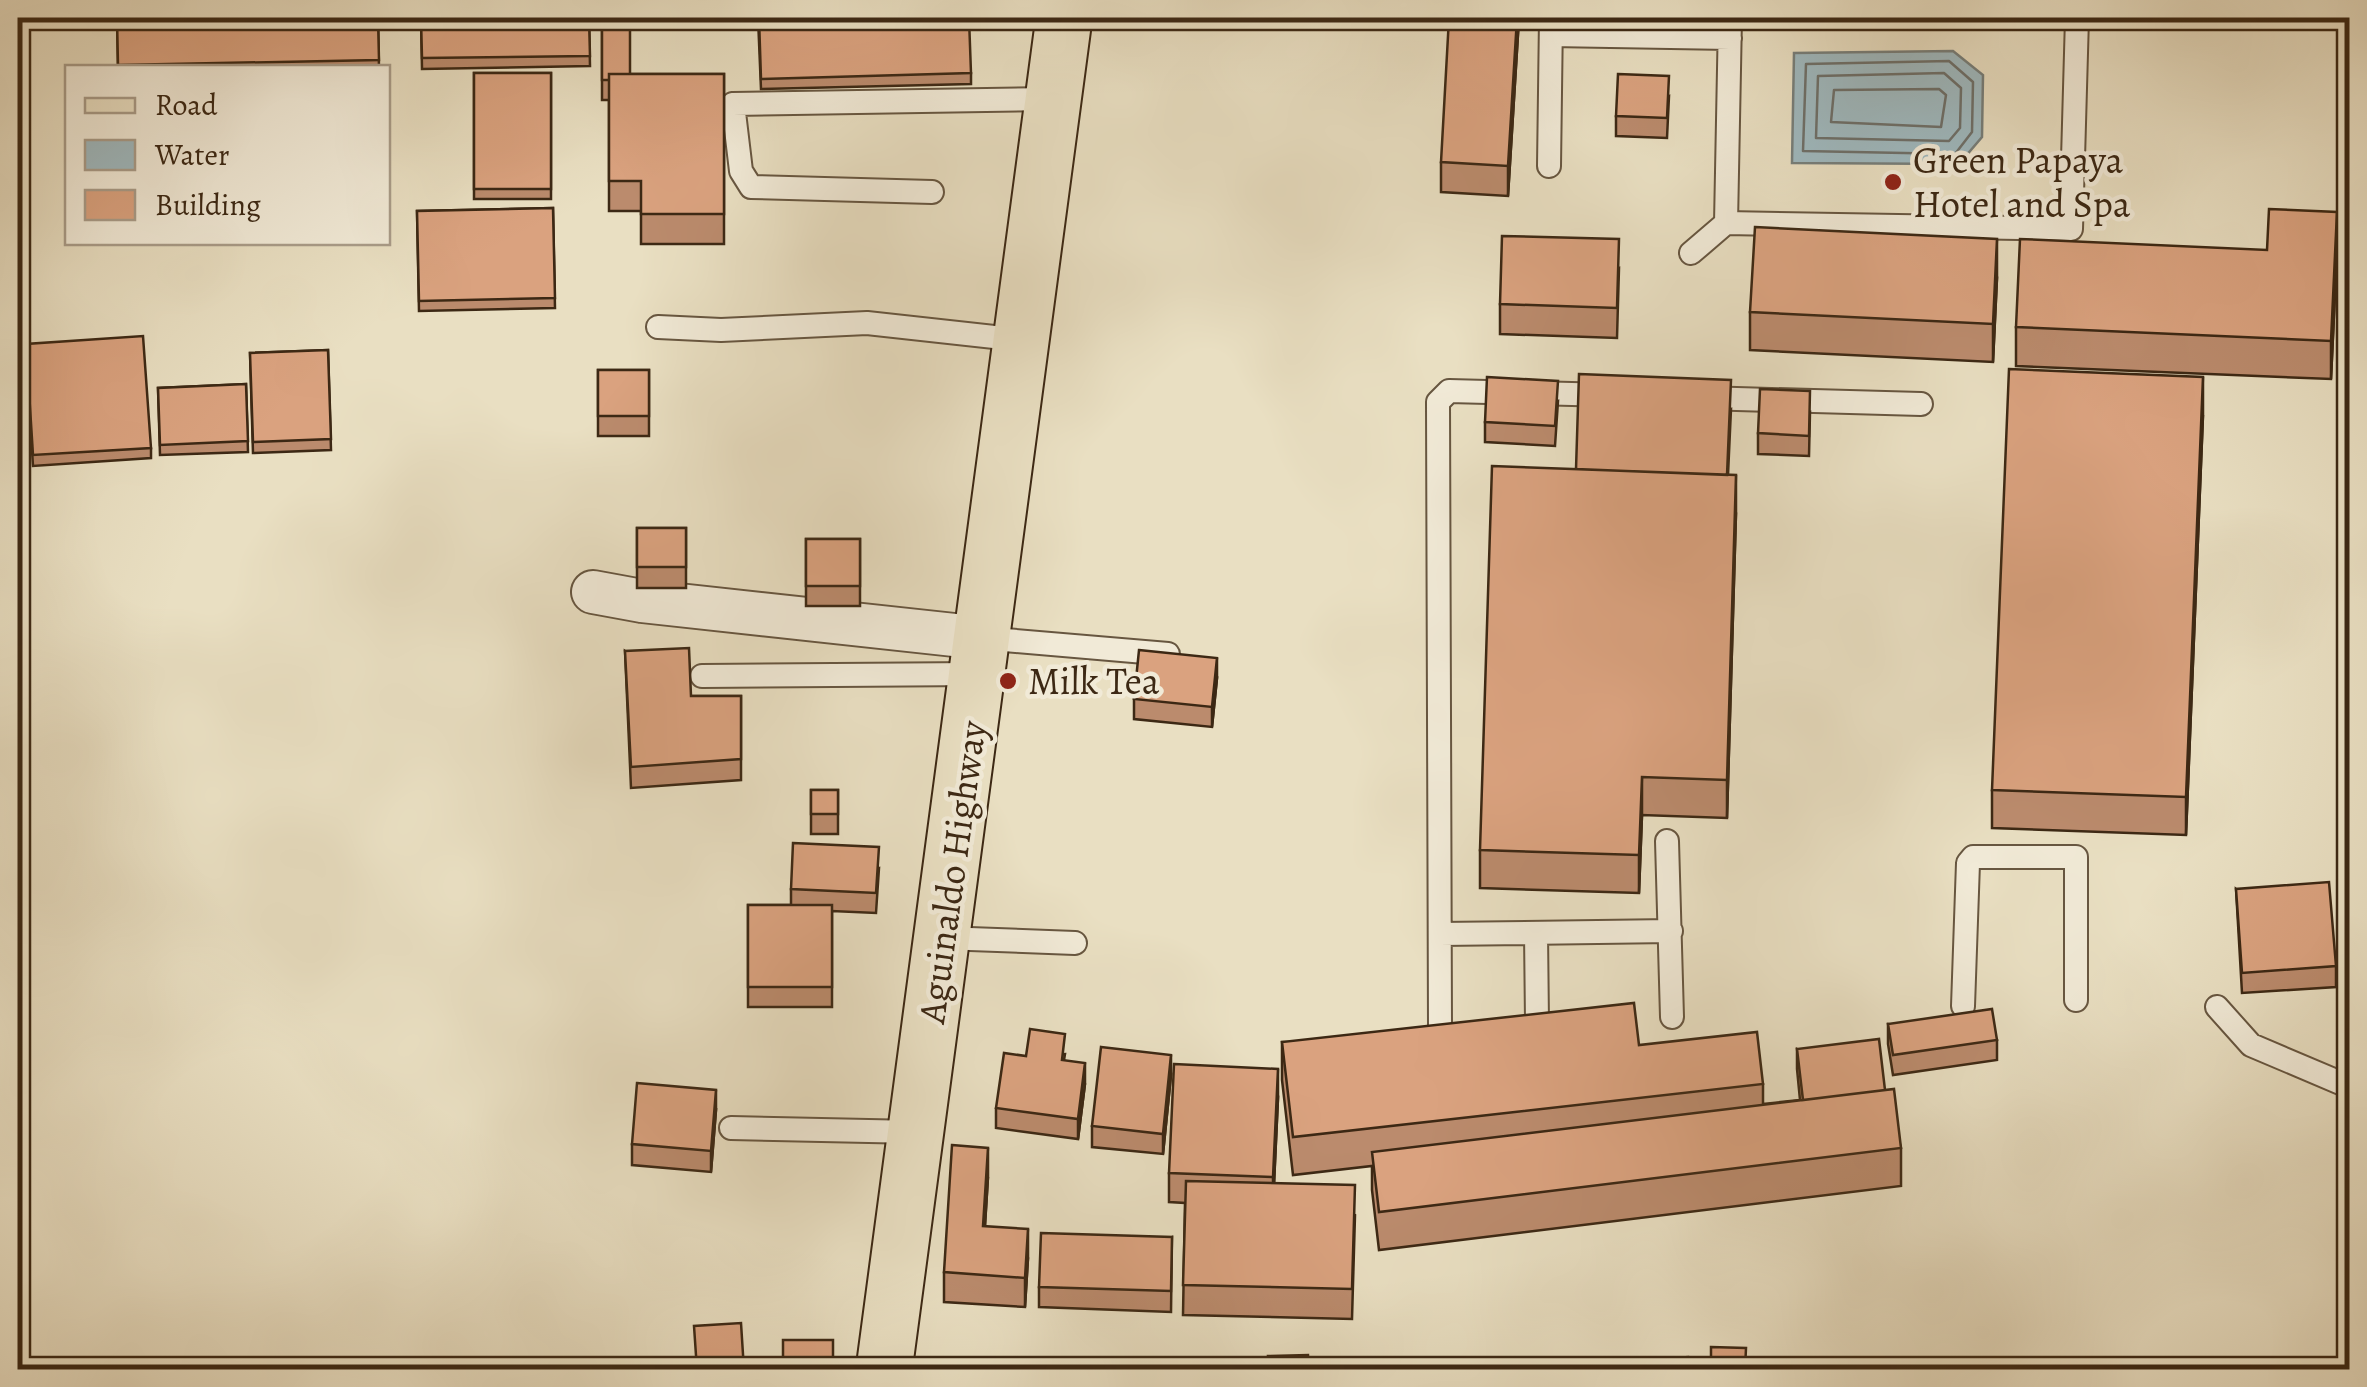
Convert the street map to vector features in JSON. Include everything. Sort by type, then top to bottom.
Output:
[{"type":"main road","name":"Aguinaldo Highway","points":[[884,1370],[1064,18]]},
{"type":"street","points":[[594,592],[980,656]]},
{"type":"lane","points":[[1691,253],[1726,223],[2070,229],[2077,18]]},
{"type":"lane","points":[[1549,166],[1551,26],[1730,28],[1726,223]]},
{"type":"lane","points":[[932,192],[751,187],[741,171],[732,104],[1052,99]]},
{"type":"lane","points":[[658,327],[721,330],[867,323],[1022,340]]},
{"type":"lane","points":[[1440,1026],[1438,402],[1449,390],[1626,396]]},
{"type":"lane","points":[[1685,397],[1921,404]]},
{"type":"lane","points":[[702,676],[980,656],[1171,654]]},
{"type":"lane","points":[[1667,841],[1672,1018]]},
{"type":"lane","points":[[1963,1006],[1968,863],[1974,857],[2076,857],[2076,1000]]},
{"type":"lane","points":[[1440,934],[1671,931]]},
{"type":"lane","points":[[1536,933],[1537,1022]]},
{"type":"lane","points":[[942,938],[1075,943]]},
{"type":"lane","points":[[2216,1006],[2251,1045],[2350,1088]]},
{"type":"lane","points":[[731,1128],[916,1132]]},
{"type":"water","points":[[1953,51],[1983,75],[1982,137],[1959,164],[1792,163],[1794,53]]},
{"type":"building","points":[[117,18],[378,18],[379,60],[118,65]]},
{"type":"building","points":[[421,18],[589,18],[590,56],[422,58]]},
{"type":"building","points":[[602,18],[630,18],[630,74],[609,74],[609,80],[602,80]]},
{"type":"building","points":[[759,18],[969,18],[971,73],[761,79]]},
{"type":"building","points":[[1449,18],[1517,18],[1508,166],[1441,162]]},
{"type":"building","points":[[474,73],[551,73],[551,189],[474,189]]},
{"type":"building","points":[[609,74],[724,74],[724,214],[641,214],[641,181],[609,181]]},
{"type":"building","points":[[1618,74],[1669,76],[1667,118],[1616,116]]},
{"type":"building","points":[[553,208],[555,298],[419,301],[417,211]]},
{"type":"building","points":[[2269,209],[2337,212],[2331,341],[2016,327],[2020,239],[2267,250]]},
{"type":"building","points":[[1755,227],[1997,239],[1993,324],[1750,312]]},
{"type":"building","points":[[1502,236],[1619,239],[1617,308],[1500,304]]},
{"type":"building","points":[[143,336],[151,448],[33,455],[26,344]]},
{"type":"building","points":[[328,350],[331,439],[253,442],[250,353]]},
{"type":"building","points":[[2009,369],[2203,377],[2186,797],[1992,790]]},
{"type":"building","points":[[598,370],[649,370],[649,416],[598,416]]},
{"type":"building","points":[[1579,374],[1731,380],[1727,475],[1576,469]]},
{"type":"building","points":[[1487,377],[1558,381],[1555,426],[1485,422]]},
{"type":"building","points":[[246,384],[248,441],[160,445],[158,388]]},
{"type":"building","points":[[1760,389],[1810,391],[1809,436],[1758,433]]},
{"type":"building","points":[[1492,466],[1736,475],[1727,780],[1642,777],[1639,855],[1480,850]]},
{"type":"building","points":[[637,528],[686,528],[686,567],[637,567]]},
{"type":"building","points":[[806,539],[860,539],[860,586],[806,586]]},
{"type":"building","points":[[689,648],[691,696],[741,696],[741,759],[631,767],[625,651]]},
{"type":"building","points":[[1139,650],[1217,658],[1212,707],[1134,699]]},
{"type":"building","points":[[811,790],[838,790],[838,814],[811,814]]},
{"type":"building","points":[[793,843],[879,847],[876,893],[791,889]]},
{"type":"building","points":[[2329,882],[2336,966],[2242,973],[2236,889]]},
{"type":"building","points":[[748,905],[832,905],[832,987],[748,987]]},
{"type":"building","points":[[1634,1003],[1639,1045],[1757,1032],[1763,1084],[1293,1137],[1282,1042]]},
{"type":"building","points":[[1992,1009],[1997,1040],[1893,1055],[1888,1024]]},
{"type":"building","points":[[1030,1029],[1065,1034],[1062,1060],[1085,1063],[1078,1119],[996,1108],[1004,1053],[1026,1056]]},
{"type":"building","points":[[1879,1039],[1885,1090],[1803,1100],[1797,1049]]},
{"type":"building","points":[[1101,1047],[1171,1055],[1163,1134],[1092,1126]]},
{"type":"building","points":[[1174,1064],[1278,1069],[1273,1177],[1169,1173]]},
{"type":"building","points":[[637,1083],[716,1090],[711,1151],[632,1144]]},
{"type":"building","points":[[1894,1089],[1901,1148],[1379,1212],[1372,1152]]},
{"type":"building","points":[[952,1145],[988,1148],[983,1226],[1028,1229],[1025,1278],[944,1272]]},
{"type":"building","points":[[1186,1181],[1355,1185],[1352,1289],[1183,1285]]},
{"type":"building","points":[[1041,1233],[1172,1237],[1171,1291],[1039,1287]]},
{"type":"building","points":[[741,1323],[744,1370],[697,1370],[694,1326]]},
{"type":"building","points":[[783,1340],[833,1340],[833,1370],[783,1370]]},
{"type":"building","points":[[1711,1347],[1746,1348],[1745,1370],[1711,1370]]},
{"type":"building","points":[[1308,1355],[1309,1370],[1269,1370],[1268,1356]]},
{"type":"building","points":[[1688,1357],[1689,1370],[1658,1370],[1658,1359]]},
{"type":"building","points":[[1651,1362],[1652,1370],[1626,1370],[1626,1363]]},
{"type":"building","points":[[1619,1366],[1619,1370],[1595,1370],[1595,1368]]},
{"type":"place","name":"Green Papaya Hotel and Spa","points":[[1893,182]]},
{"type":"place","name":"Milk Tea","points":[[1008,681]]}]
